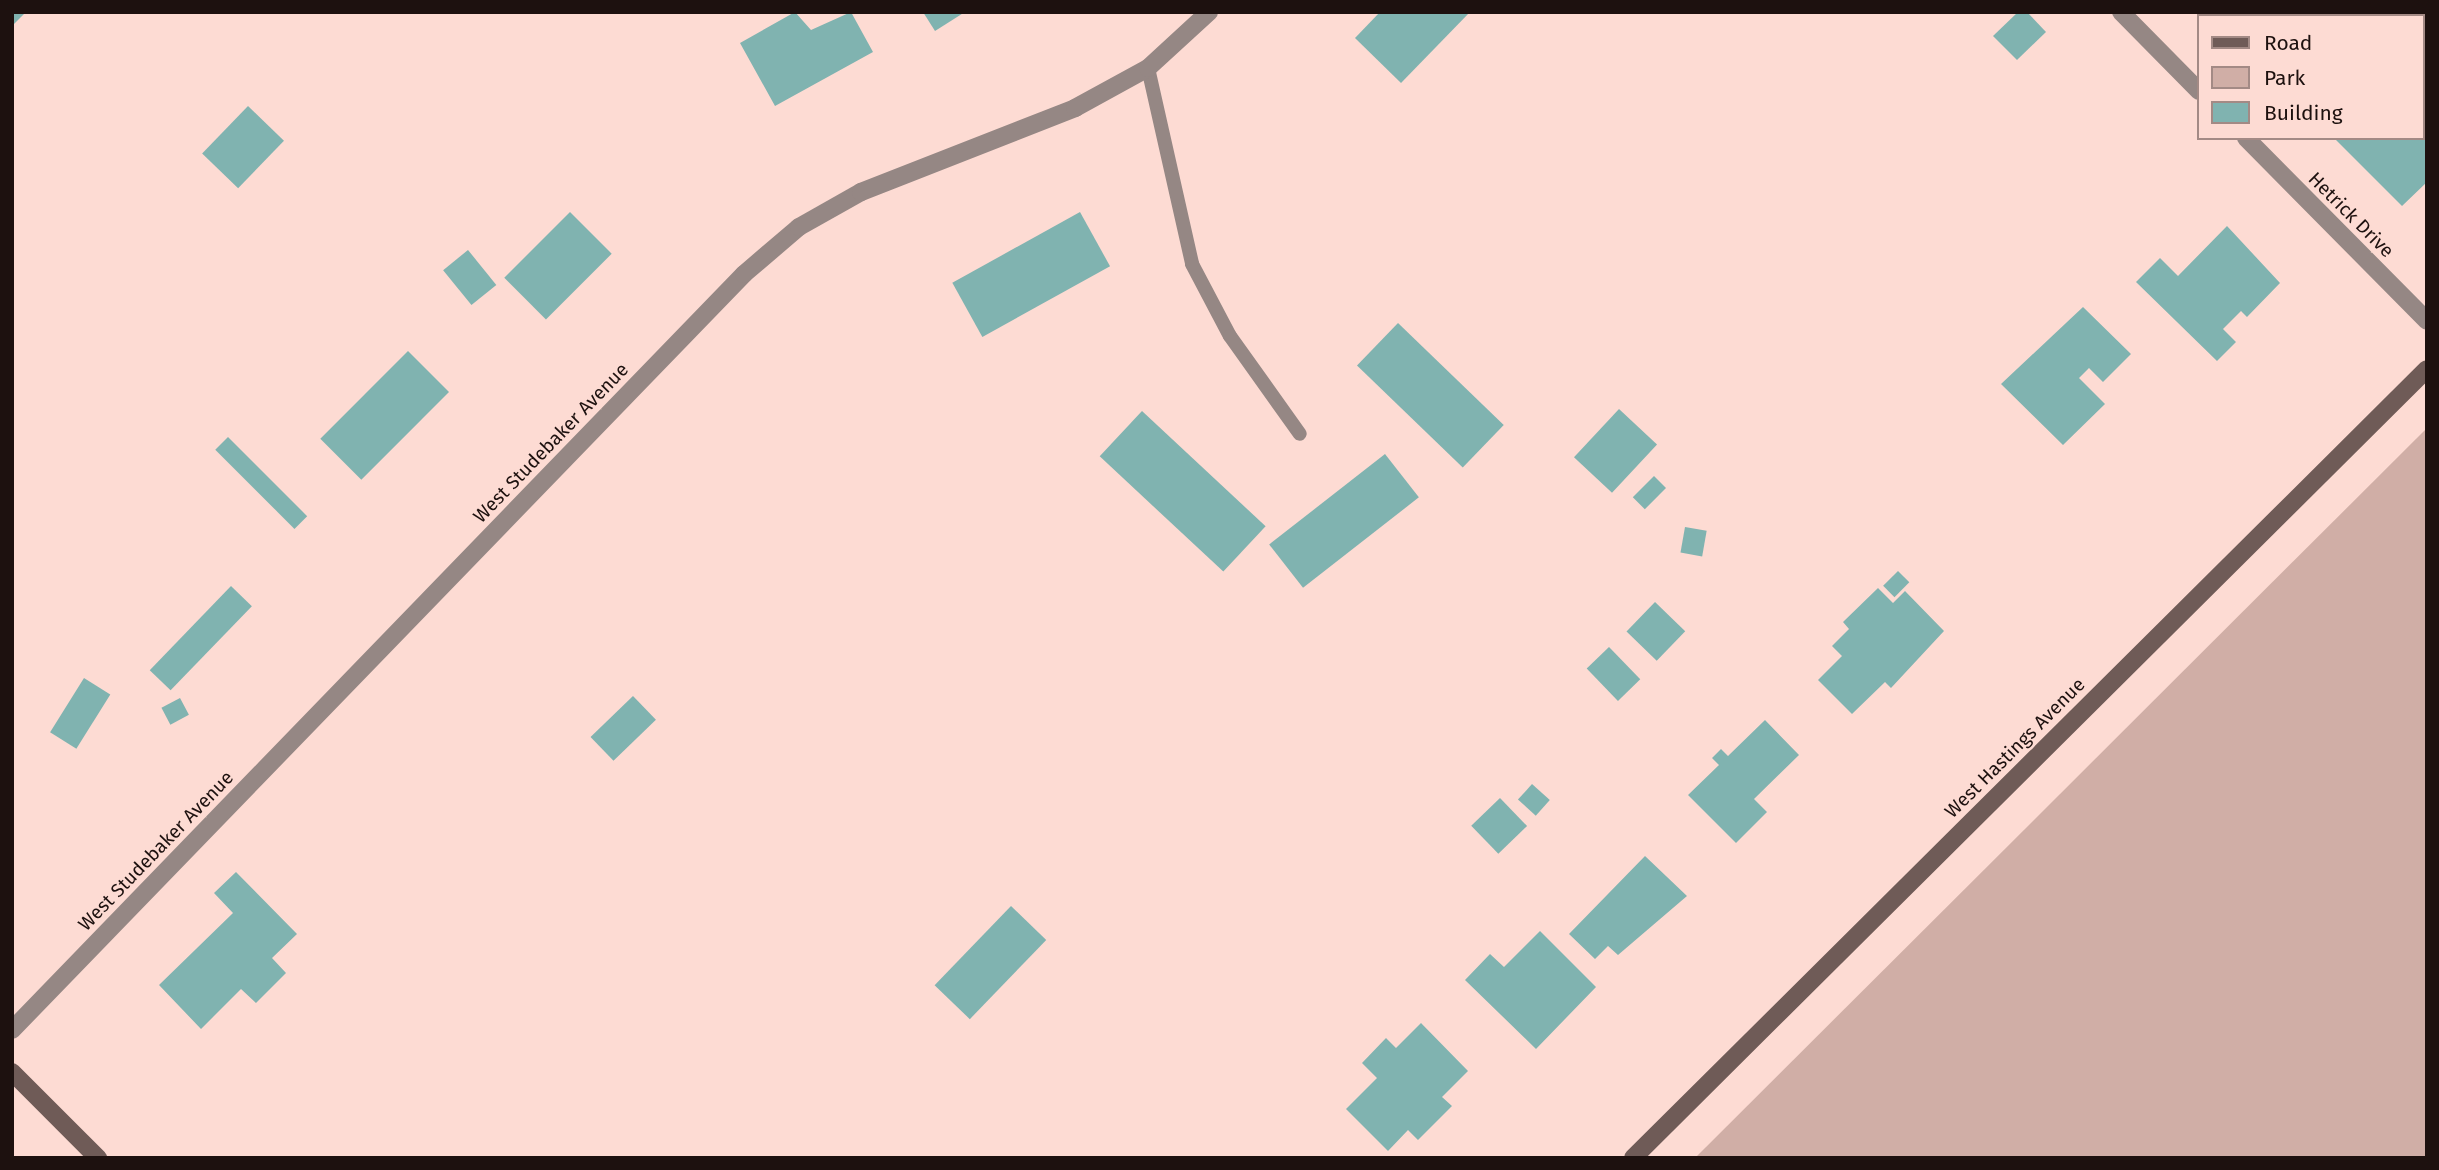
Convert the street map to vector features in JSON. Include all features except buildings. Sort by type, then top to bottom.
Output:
[{"type":"main road","name":"West Hastings Avenue","points":[[1633,1158],[2427,369]]},
{"type":"main road","points":[[12,1072],[98,1158]]},
{"type":"street","name":"West Studebaker Avenue","points":[[12,1030],[744,274],[799,227],[861,192],[1075,108],[1148,68],[1209,12]]},
{"type":"street","points":[[2121,12],[2198,90]]},
{"type":"street","name":"Hetrick Drive","points":[[2248,140],[2427,321]]},
{"type":"lane","points":[[1148,68],[1192,264],[1230,336],[1300,434]]},
{"type":"green space","points":[[2427,428],[2427,1158],[1695,1158]]}]
